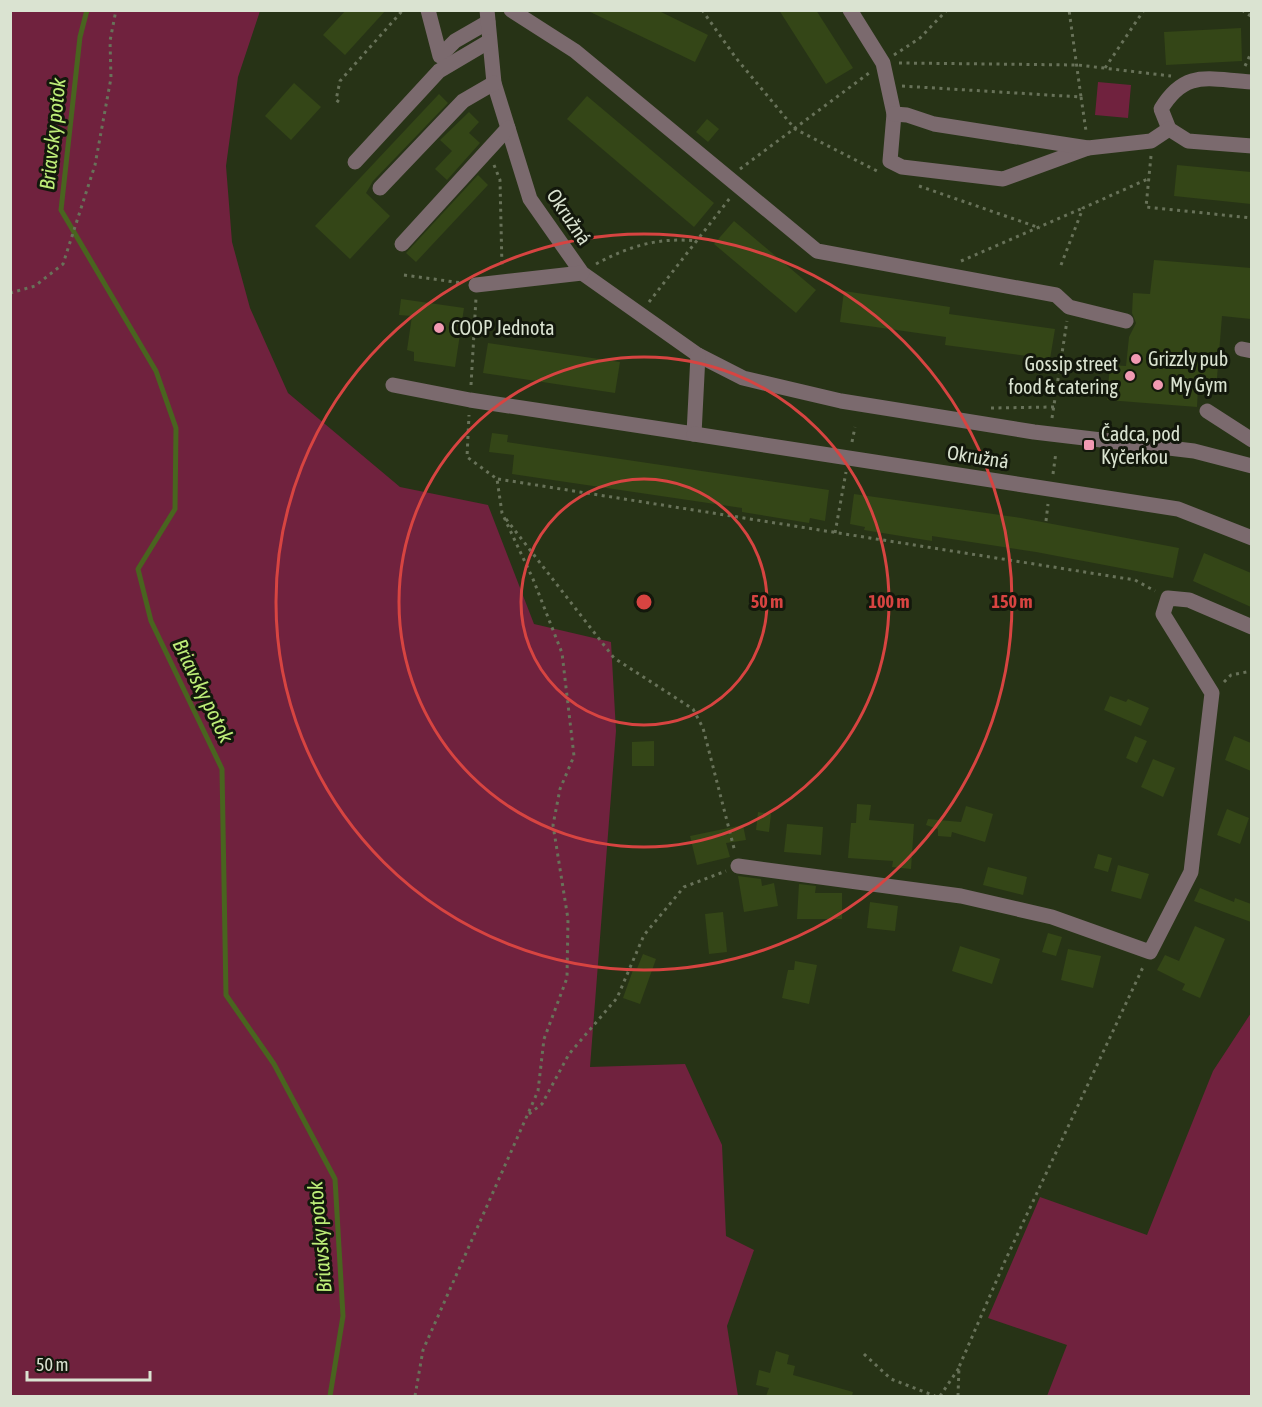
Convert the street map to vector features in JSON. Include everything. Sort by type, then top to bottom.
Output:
[{"type":"street","points":[[428,10],[440,56],[455,41],[488,16]]},
{"type":"street","points":[[512,10],[575,51],[817,251],[1056,295],[1069,308],[1126,321]]},
{"type":"street","points":[[850,10],[883,63],[894,114],[890,161],[902,167],[1003,179],[1088,148],[1151,141],[1169,129]]},
{"type":"street","name":"Okružná","points":[[488,16],[488,42],[494,83],[530,199],[582,273],[698,355],[743,378],[841,401],[1051,433],[1194,451],[1251,466]]},
{"type":"street","points":[[355,162],[439,71],[488,42]]},
{"type":"street","points":[[1251,82],[1194,78],[1172,90],[1161,109],[1169,129],[1188,141],[1251,146]]},
{"type":"street","points":[[380,188],[463,101],[494,83]]},
{"type":"street","points":[[894,114],[934,124],[1088,148]]},
{"type":"street","points":[[402,244],[508,128]]},
{"type":"street","points":[[476,285],[582,273]]},
{"type":"street","points":[[694,434],[698,355]]},
{"type":"street","name":"Okružná","points":[[393,385],[470,400],[1178,509],[1251,538]]},
{"type":"street","points":[[1207,411],[1251,440]]},
{"type":"street","points":[[738,866],[961,896],[1052,917],[1150,952],[1191,872],[1212,693],[1163,614],[1167,598],[1188,600],[1251,627]]},
{"type":"path","points":[[10,293],[35,286],[63,264],[95,165],[111,78],[110,41],[116,10]]},
{"type":"path","points":[[339,102],[336,100],[340,81],[403,10]]},
{"type":"path","points":[[702,10],[735,58],[795,129],[887,175]]},
{"type":"path","points":[[1069,10],[1086,130]]},
{"type":"path","points":[[1105,68],[1144,10]]},
{"type":"path","points":[[1242,10],[1251,17]]},
{"type":"path","points":[[883,63],[1078,65],[1194,78]]},
{"type":"path","points":[[883,63],[895,83],[903,86],[1081,97]]},
{"type":"path","points":[[741,166],[795,129]]},
{"type":"path","points":[[1151,141],[1146,207],[1251,218]]},
{"type":"path","points":[[485,153],[494,164],[500,180],[498,194],[504,282]]},
{"type":"path","points":[[967,257],[1040,228],[1150,178]]},
{"type":"path","points":[[909,182],[1040,228]]},
{"type":"path","points":[[648,304],[729,200]]},
{"type":"path","points":[[1061,265],[1083,208]]},
{"type":"path","points":[[582,273],[604,258],[641,244],[666,240],[697,241]]},
{"type":"path","points":[[404,275],[476,285],[467,457],[497,479],[1135,580],[1167,598]]},
{"type":"path","points":[[1051,433],[1069,308]]},
{"type":"path","points":[[983,409],[1054,407]]},
{"type":"path","points":[[835,532],[855,427]]},
{"type":"path","points":[[415,1396],[423,1350],[538,1090],[544,1039],[567,978],[568,919],[554,825],[560,789],[574,756],[562,653],[502,513],[497,479]]},
{"type":"path","points":[[502,513],[614,658],[693,709],[703,728],[738,866],[684,887],[644,935],[617,998],[569,1054],[542,1104],[528,1115]]},
{"type":"path","points":[[1212,693],[1231,675],[1251,671]]},
{"type":"path","points":[[940,1396],[951,1383],[959,1367],[1005,1261],[1150,952]]},
{"type":"path","points":[[864,1354],[891,1379],[935,1396]]},
{"type":"path","points":[[958,1396],[959,1367]]},
{"type":"shaded area","points":[[11,10],[260,11],[238,77],[226,166],[232,242],[250,308],[288,393],[400,487],[488,505],[534,624],[611,642],[616,731],[590,1067],[685,1064],[722,1145],[726,1236],[754,1250],[727,1326],[738,1396],[11,1396]]},
{"type":"shaded area","points":[[1098,82],[1131,85],[1128,118],[1095,115]]},
{"type":"shaded area","points":[[1251,1013],[1251,1396],[1047,1396],[1067,1345],[988,1318],[1040,1197],[1147,1235],[1213,1071]]},
{"type":"building","points":[[346,10],[386,10],[345,55],[323,35]]},
{"type":"building","points":[[586,10],[657,10],[708,35],[695,62]]},
{"type":"building","points":[[779,10],[816,10],[853,68],[826,84]]},
{"type":"building","points":[[1241,28],[1242,61],[1166,65],[1164,32]]},
{"type":"building","points":[[294,83],[321,107],[291,140],[265,116]]},
{"type":"building","points":[[439,94],[448,103],[373,181],[366,193],[390,216],[350,259],[315,226]]},
{"type":"building","points":[[587,96],[714,203],[694,227],[567,119]]},
{"type":"building","points":[[469,112],[479,122],[469,133],[480,143],[447,180],[435,169],[452,151],[440,140]]},
{"type":"building","points":[[707,119],[719,129],[708,142],[696,132]]},
{"type":"building","points":[[1177,165],[1251,172],[1251,204],[1174,196]]},
{"type":"building","points":[[478,175],[488,185],[416,262],[406,253]]},
{"type":"building","points":[[734,221],[816,290],[796,313],[714,244]]},
{"type":"building","points":[[1154,260],[1251,268],[1251,319],[1222,316],[1216,390],[1198,388],[1197,407],[1107,400],[1110,365],[1126,366],[1129,337],[1136,323],[1132,313],[1133,293],[1150,294]]},
{"type":"building","points":[[844,291],[950,307],[949,314],[1055,329],[1050,359],[945,345],[946,337],[840,322]]},
{"type":"building","name":"COOP Jednota","points":[[401,299],[464,308],[455,367],[414,361],[414,352],[407,350],[412,316],[399,315]]},
{"type":"building","points":[[488,343],[620,362],[615,393],[483,373]]},
{"type":"building","points":[[492,433],[508,435],[507,442],[829,490],[825,521],[810,518],[809,523],[742,512],[742,508],[512,474],[514,455],[489,452]]},
{"type":"building","points":[[854,494],[1021,518],[1179,548],[1173,578],[1036,552],[932,536],[932,541],[864,530],[865,527],[850,524]]},
{"type":"building","points":[[1204,553],[1251,573],[1251,607],[1193,581]]},
{"type":"building","points":[[1110,696],[1126,702],[1128,699],[1149,708],[1141,726],[1104,710]]},
{"type":"building","points":[[1135,736],[1147,741],[1137,763],[1126,758]]},
{"type":"building","points":[[1234,736],[1251,743],[1251,771],[1225,760]]},
{"type":"building","points":[[654,741],[654,766],[632,766],[632,742]]},
{"type":"building","points":[[1153,759],[1175,768],[1163,797],[1141,787]]},
{"type":"building","points":[[857,804],[871,805],[869,820],[914,824],[911,869],[892,867],[893,861],[848,858],[851,823],[856,823]]},
{"type":"building","points":[[966,806],[993,814],[985,842],[952,832],[951,837],[938,836],[938,829],[926,825],[928,819],[961,822]]},
{"type":"building","points":[[1227,809],[1249,818],[1240,844],[1217,835]]},
{"type":"building","points":[[758,812],[771,814],[769,832],[756,830]]},
{"type":"building","points":[[787,824],[823,827],[821,855],[784,852]]},
{"type":"building","points":[[743,825],[746,840],[726,843],[730,857],[697,865],[690,836]]},
{"type":"building","points":[[1098,854],[1112,858],[1108,872],[1094,868]]},
{"type":"building","points":[[1118,865],[1149,874],[1141,899],[1111,891]]},
{"type":"building","points":[[988,867],[1027,877],[1023,895],[983,885]]},
{"type":"building","points":[[738,876],[761,879],[762,886],[774,883],[778,906],[744,912]]},
{"type":"building","points":[[799,884],[816,886],[815,893],[842,893],[842,919],[797,919]]},
{"type":"building","points":[[1200,888],[1234,902],[1235,898],[1251,904],[1251,922],[1194,901]]},
{"type":"building","points":[[870,902],[898,906],[895,931],[867,928]]},
{"type":"building","points":[[723,912],[727,952],[709,954],[705,914]]},
{"type":"building","points":[[1195,926],[1225,939],[1200,998],[1182,990],[1185,984],[1157,970],[1165,955],[1179,961]]},
{"type":"building","points":[[1048,933],[1062,937],[1056,956],[1042,952]]},
{"type":"building","points":[[960,946],[1000,959],[992,984],[952,971]]},
{"type":"building","points":[[1068,949],[1101,956],[1093,988],[1061,980]]},
{"type":"building","points":[[643,954],[656,959],[640,1004],[623,998],[633,970],[636,971]]},
{"type":"building","points":[[795,961],[817,965],[809,1004],[782,998],[788,970],[794,970]]},
{"type":"building","points":[[776,1351],[789,1355],[787,1364],[795,1366],[793,1375],[853,1392],[852,1396],[766,1396],[769,1388],[756,1385],[759,1370],[770,1373]]},
{"type":"waterway","name":"Briavsky potok","points":[[87,10],[80,37],[61,210],[156,371],[176,428],[175,509],[138,569],[151,621],[222,769],[226,995],[274,1064],[335,1179],[343,1316],[330,1396]]},
{"type":"place","name":"COOP Jednota","points":[[439,328]]},
{"type":"place","name":"Grizzly pub","points":[[1136,359]]},
{"type":"place","name":"Gossip street food & catering","points":[[1130,376]]},
{"type":"place","name":"My Gym","points":[[1158,385]]},
{"type":"place","name":"Čadca, pod Kyčerkou","points":[[1089,445]]}]
